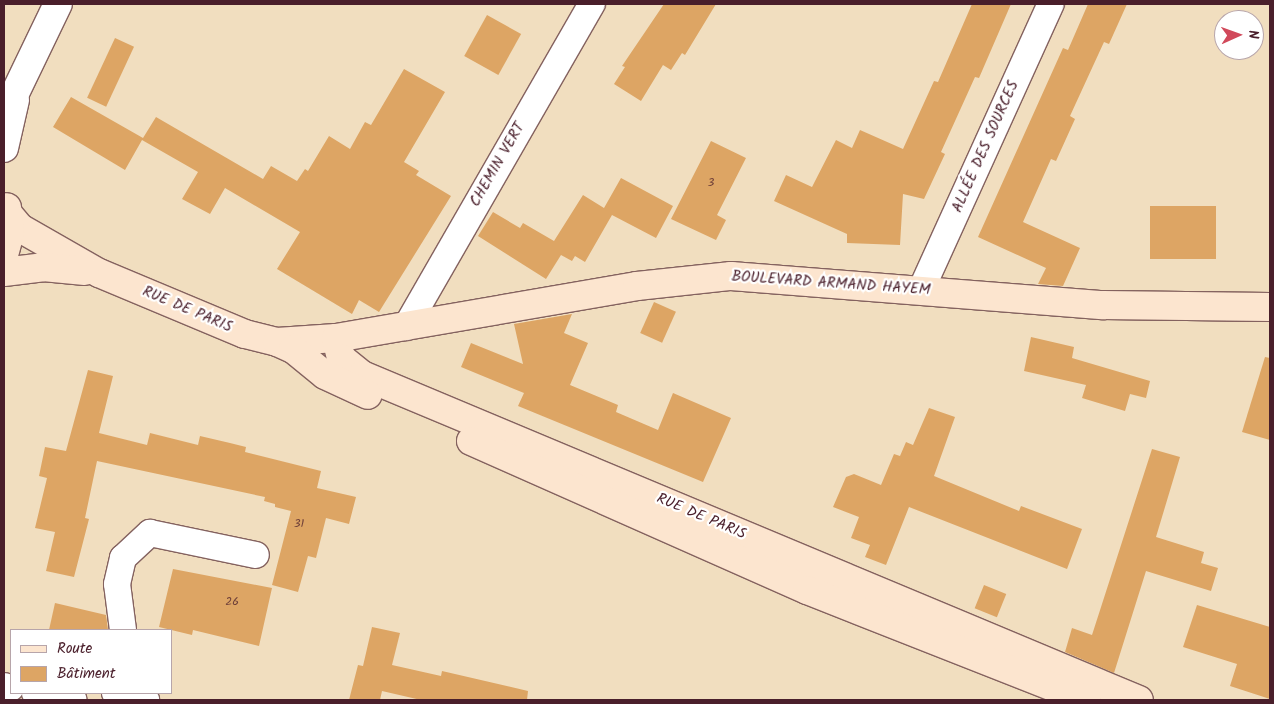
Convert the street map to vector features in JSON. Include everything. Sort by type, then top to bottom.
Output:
[{"type":"main road","points":[[4,255],[10,232],[7,207]]},
{"type":"main road","name":"RUE DE PARIS","points":[[7,207],[20,228],[98,273],[245,334],[277,342],[293,349],[325,375],[789,582],[1086,700]]},
{"type":"main road","name":"RUE DE PARIS","points":[[4,272],[43,267],[98,273]]},
{"type":"main road","name":"BOULEVARD ARMAND HAYEM","points":[[336,338],[683,279],[731,276],[791,278],[1103,305],[1270,307]]},
{"type":"main road","name":"RUE DE PARIS","points":[[277,342],[336,338],[341,358],[362,376],[1138,700]]},
{"type":"street","points":[[4,148],[10,106],[58,4]]},
{"type":"street","name":"CHEMIN VERT","points":[[406,327],[592,4]]},
{"type":"street","name":"ALLÉE DES SOURCES","points":[[922,290],[1051,4]]},
{"type":"street","points":[[123,629],[117,584],[123,558],[150,533],[256,555]]},
{"type":"street","points":[[40,694],[73,700]]},
{"type":"street","points":[[81,700],[102,694]]},
{"type":"street","points":[[120,694],[146,700]]},
{"type":"building","points":[[664,4],[716,4],[685,55],[682,53],[671,70],[663,65],[641,101],[614,84],[625,67],[622,66]]},
{"type":"building","points":[[972,4],[1011,4],[979,78],[975,77],[941,152],[945,154],[924,199],[903,194],[900,245],[847,243],[847,234],[774,201],[786,175],[812,187],[836,140],[852,148],[860,130],[903,149],[934,81],[938,82]]},
{"type":"building","points":[[1088,4],[1127,4],[1109,44],[1104,42],[1070,116],[1075,119],[1056,161],[1051,159],[1023,222],[1080,248],[1063,286],[1038,284],[1046,268],[978,237],[1063,48],[1068,50]]},
{"type":"building","points":[[487,15],[521,34],[498,75],[464,56]]},
{"type":"building","points":[[115,38],[134,47],[106,107],[87,98]]},
{"type":"building","points":[[404,69],[445,92],[404,162],[419,171],[416,175],[451,196],[379,312],[359,300],[352,314],[277,269],[300,232],[225,188],[210,214],[182,199],[198,172],[142,140],[125,170],[53,127],[71,97],[143,138],[156,117],[263,179],[271,166],[297,181],[305,169],[308,171],[329,136],[350,149],[365,122],[371,125]]},
{"type":"building","points":[[711,141],[746,158],[717,215],[726,220],[716,240],[671,219]]},
{"type":"building","points":[[621,178],[673,206],[656,238],[612,215],[585,262],[575,256],[572,261],[561,255],[546,279],[478,236],[493,212],[520,228],[523,223],[554,241],[583,195],[604,208]]},
{"type":"building","points":[[1150,206],[1216,206],[1216,259],[1150,259]]},
{"type":"building","points":[[654,302],[676,312],[662,343],[640,333]]},
{"type":"building","points":[[572,314],[564,333],[588,343],[570,385],[618,405],[616,412],[658,430],[673,393],[731,418],[703,482],[518,406],[524,393],[461,367],[471,343],[523,364],[514,324]]},
{"type":"building","points":[[1031,337],[1074,347],[1072,358],[1150,381],[1146,398],[1130,394],[1125,411],[1082,398],[1086,385],[1024,371]]},
{"type":"building","points":[[1265,357],[1270,358],[1270,440],[1242,432]]},
{"type":"building","points":[[88,370],[113,376],[99,433],[147,445],[150,433],[198,445],[200,436],[230,443],[246,447],[245,452],[321,471],[317,488],[356,497],[349,524],[326,518],[316,558],[308,556],[298,592],[272,585],[291,511],[275,507],[275,504],[264,501],[265,497],[97,461],[85,518],[89,519],[74,577],[46,571],[55,532],[35,528],[47,478],[39,476],[45,447],[66,451]]},
{"type":"building","points":[[929,408],[955,417],[934,476],[1019,511],[1021,506],[1082,529],[1067,569],[909,507],[886,565],[865,557],[870,545],[851,538],[859,517],[833,507],[846,477],[854,474],[881,485],[894,454],[900,456],[906,442],[913,445]]},
{"type":"building","points":[[1152,449],[1180,457],[1156,537],[1204,552],[1201,563],[1218,568],[1211,591],[1146,571],[1114,673],[1065,652],[1072,628],[1092,635]]},
{"type":"building","points":[[173,569],[272,588],[259,646],[193,630],[192,635],[159,627]]},
{"type":"building","points":[[984,585],[1006,594],[997,617],[975,608]]},
{"type":"building","points":[[55,603],[106,615],[108,629],[49,629]]},
{"type":"building","points":[[1197,605],[1270,627],[1270,699],[1230,686],[1237,664],[1183,647]]},
{"type":"building","points":[[372,627],[400,633],[392,665],[441,676],[442,671],[528,691],[527,700],[421,700],[382,691],[380,700],[349,700],[358,665],[363,666]]}]
